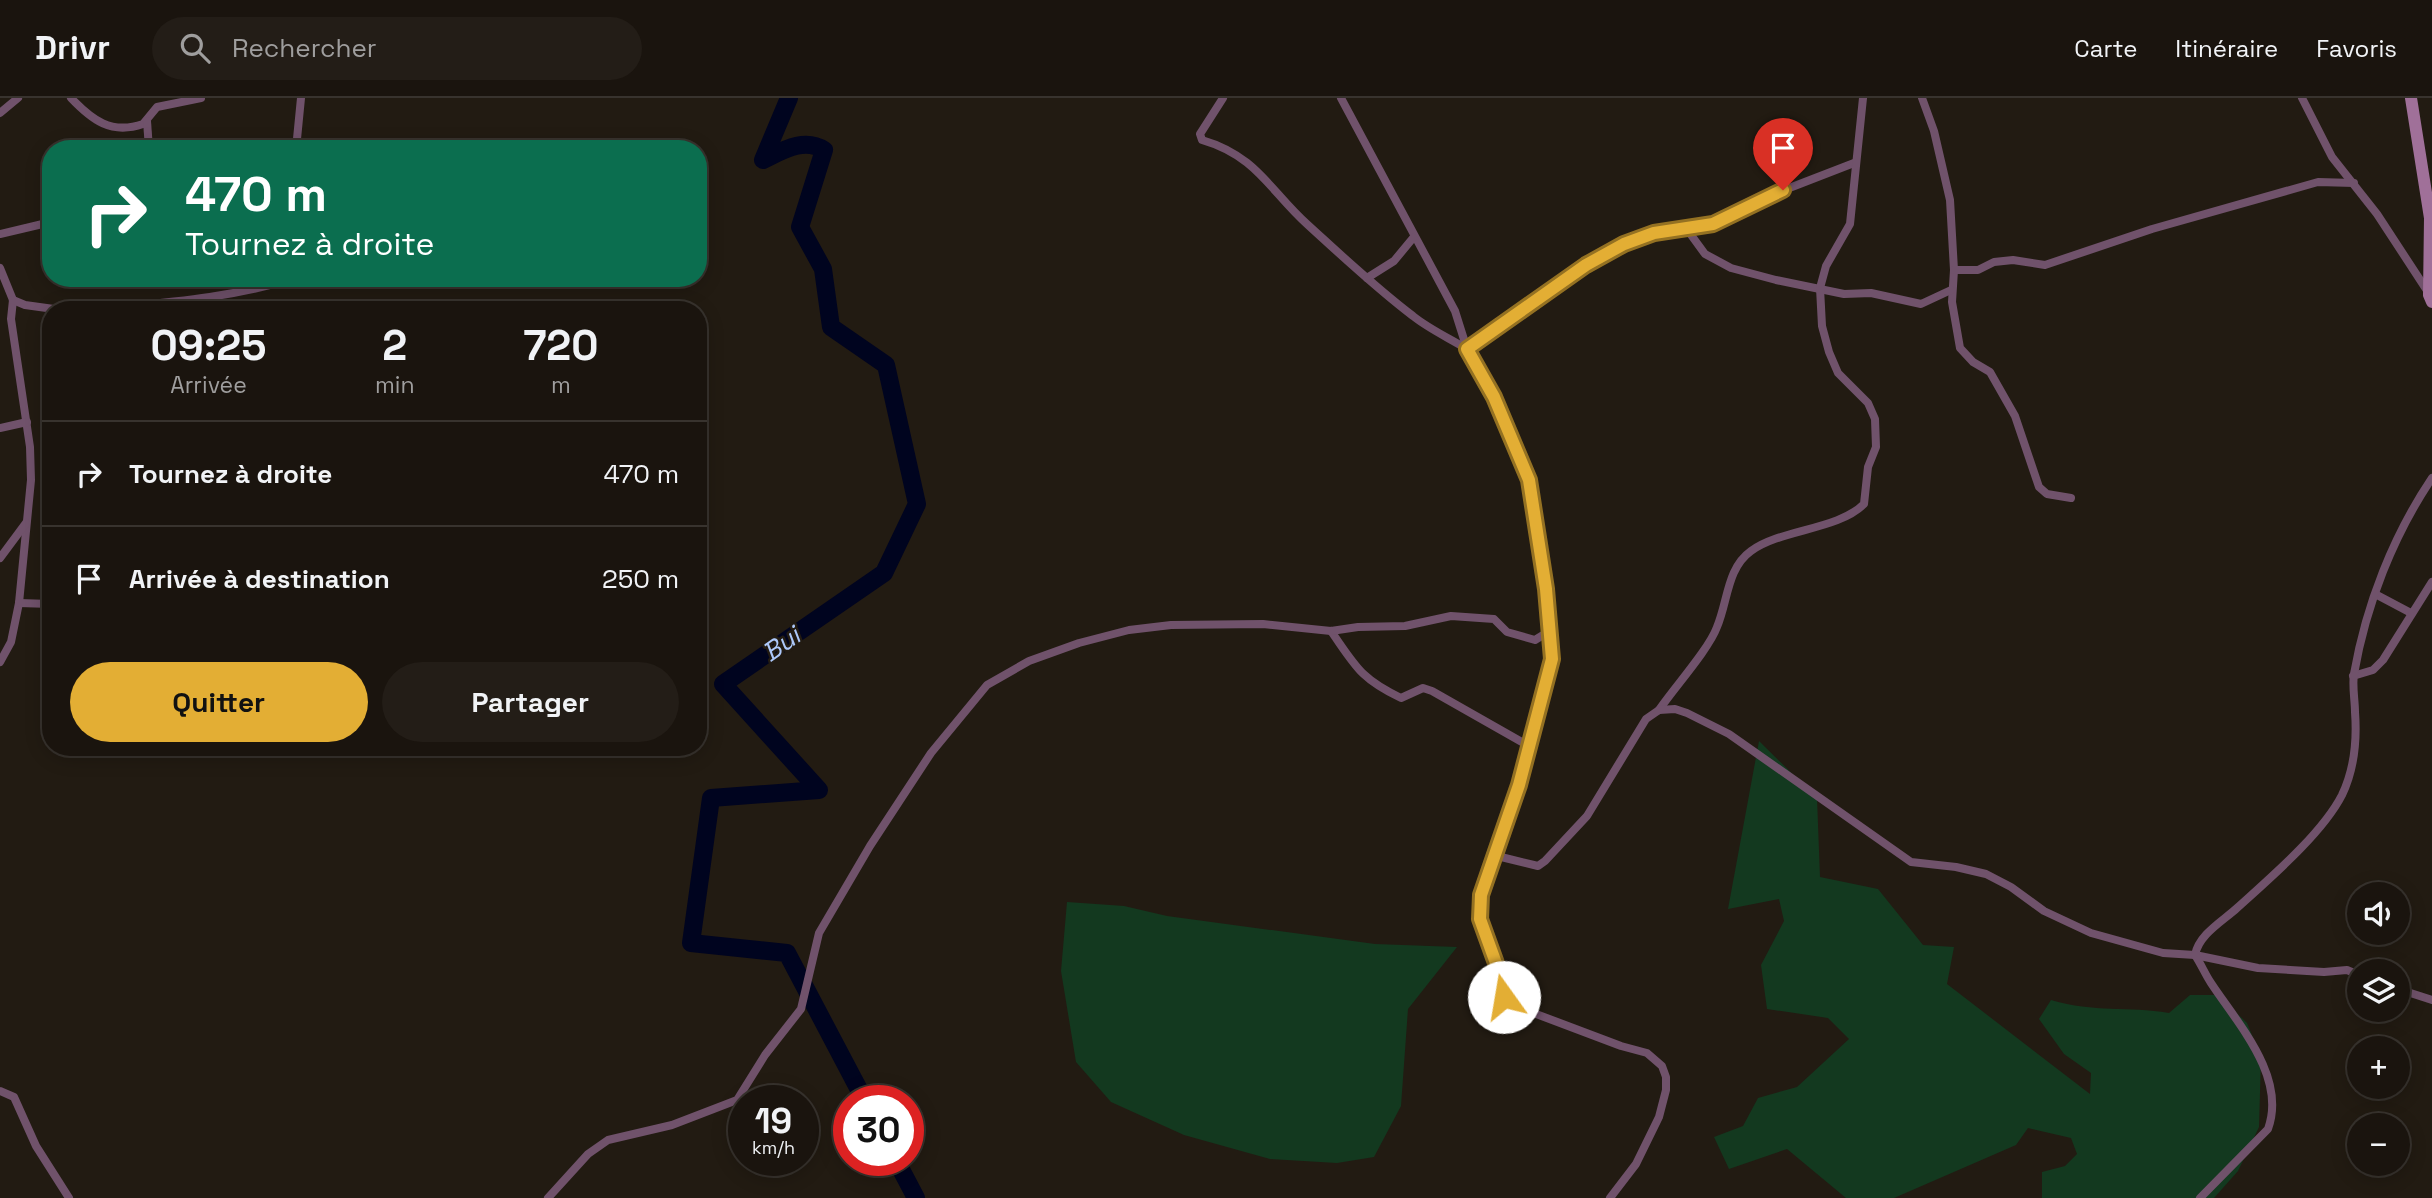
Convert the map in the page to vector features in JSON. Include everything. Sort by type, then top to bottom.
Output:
[{"type":"street","points":[[0,113],[18,98]]},
{"type":"street","points":[[71,98],[98,123],[138,126],[147,121]]},
{"type":"street","points":[[148,140],[147,121],[151,112],[165,102],[201,98]]},
{"type":"street","points":[[297,140],[301,98]]},
{"type":"street","points":[[1223,98],[1199,137],[1233,153],[1266,177],[1305,222],[1367,278],[1415,318],[1467,349]]},
{"type":"street","points":[[1341,98],[1413,238],[1455,311],[1467,349],[1494,397],[1529,480],[1546,589],[1552,659],[1519,785],[1481,895],[1480,914],[1507,1003],[1620,1046],[1647,1053],[1661,1066],[1666,1077],[1659,1117],[1636,1164],[1610,1198]]},
{"type":"street","points":[[1493,855],[1527,866],[1538,866],[1587,816],[1646,719],[1658,710],[1712,637],[1733,572],[1741,559],[1754,548],[1847,514],[1864,504],[1868,467],[1876,447],[1875,419],[1868,402],[1838,373],[1829,352],[1822,326],[1820,288],[1830,256],[1850,223],[1854,163],[1863,98]]},
{"type":"street","points":[[1922,98],[1934,131],[1948,188],[1954,270],[1951,290],[1960,348],[1973,362],[1990,372],[2015,416],[2039,486],[2047,494],[2071,498]]},
{"type":"street","points":[[2302,98],[2332,157],[2354,183],[2430,299]]},
{"type":"street","points":[[2411,98],[2430,218],[2430,299]]},
{"type":"street","points":[[1467,349],[1605,255],[1642,236],[1713,224],[1766,197],[1854,163]]},
{"type":"street","points":[[1954,270],[1978,270],[1994,262],[2012,260],[2045,265],[2151,229],[2318,182],[2354,183]]},
{"type":"street","points":[[0,234],[42,224]]},
{"type":"street","points":[[1686,228],[1705,254],[1731,268],[1776,281],[1843,294],[1871,293],[1921,304],[1951,290]]},
{"type":"street","points":[[1367,278],[1394,261],[1413,238]]},
{"type":"street","points":[[0,268],[13,300],[11,319],[27,422],[31,481],[19,603],[11,642],[0,662]]},
{"type":"street","points":[[170,301],[268,287]]},
{"type":"street","points":[[13,300],[42,306]]},
{"type":"street","points":[[0,429],[27,422]]},
{"type":"street","points":[[2195,955],[2206,935],[2294,852],[2318,827],[2341,796],[2352,767],[2355,742],[2353,677],[2365,624],[2389,554],[2404,522],[2432,478]]},
{"type":"street","points":[[0,558],[26,522],[29,506]]},
{"type":"street","points":[[2353,677],[2373,670],[2383,660],[2432,582]]},
{"type":"street","points":[[2377,595],[2411,613]]},
{"type":"street","points":[[19,603],[42,604]]},
{"type":"street","points":[[548,1198],[588,1154],[608,1140],[672,1125],[737,1100],[744,1093],[765,1055],[802,1009],[819,933],[836,903],[931,753],[987,684],[1028,662],[1079,643],[1129,630],[1171,625],[1263,624],[1331,631],[1358,627],[1405,626],[1451,617],[1476,617],[1494,619],[1507,632],[1535,640],[1548,632]]},
{"type":"street","points":[[1331,631],[1354,664],[1375,685],[1401,698],[1423,688],[1432,691],[1529,746]]},
{"type":"street","points":[[1658,710],[1675,709],[1687,713],[1729,734],[1911,862],[1956,867],[1986,874],[2011,887],[2044,911],[2091,933],[2163,953],[2195,955],[2282,971],[2347,970]]},
{"type":"street","points":[[2195,955],[2251,1042],[2273,1096],[2273,1117],[2268,1129],[2200,1198]]},
{"type":"street","points":[[2410,993],[2432,1000]]},
{"type":"street","points":[[0,1091],[14,1097],[36,1146],[69,1198]]},
{"type":"green space","points":[[1759,741],[1817,798],[1820,877],[1878,889],[1923,945],[1954,947],[1947,984],[2090,1094],[2091,1073],[2064,1054],[2039,1019],[2051,1000],[2082,1007],[2169,1013],[2190,995],[2218,995],[2247,1023],[2261,1057],[2259,1127],[2238,1171],[2214,1198],[2042,1198],[2042,1172],[2065,1166],[2077,1154],[2071,1138],[2028,1128],[2016,1145],[1894,1198],[1846,1198],[1787,1149],[1729,1169],[1714,1137],[1743,1126],[1758,1098],[1797,1087],[1849,1039],[1828,1018],[1767,1009],[1761,965],[1784,921],[1779,899],[1728,909]]},
{"type":"green space","points":[[1067,902],[1124,906],[1167,916],[1375,944],[1457,947],[1408,1009],[1401,1106],[1374,1157],[1337,1163],[1270,1159],[1184,1135],[1111,1102],[1076,1062],[1061,971]]},
{"type":"waterway","name":"Bui","points":[[789,98],[763,160],[785,149],[801,145],[816,146],[824,150],[800,227],[823,269],[831,327],[886,365],[917,504],[884,573],[723,684],[819,790],[711,798],[691,943],[787,953],[857,1085]]},
{"type":"waterway","name":"Bui","points":[[904,1176],[916,1198]]},
{"type":"route","points":[[1504,997],[1497,966],[1480,919],[1481,895],[1486,873],[1519,785],[1552,659],[1546,589],[1529,480],[1494,397],[1467,349],[1586,265],[1624,244],[1654,233],[1713,224],[1783,190]]}]
